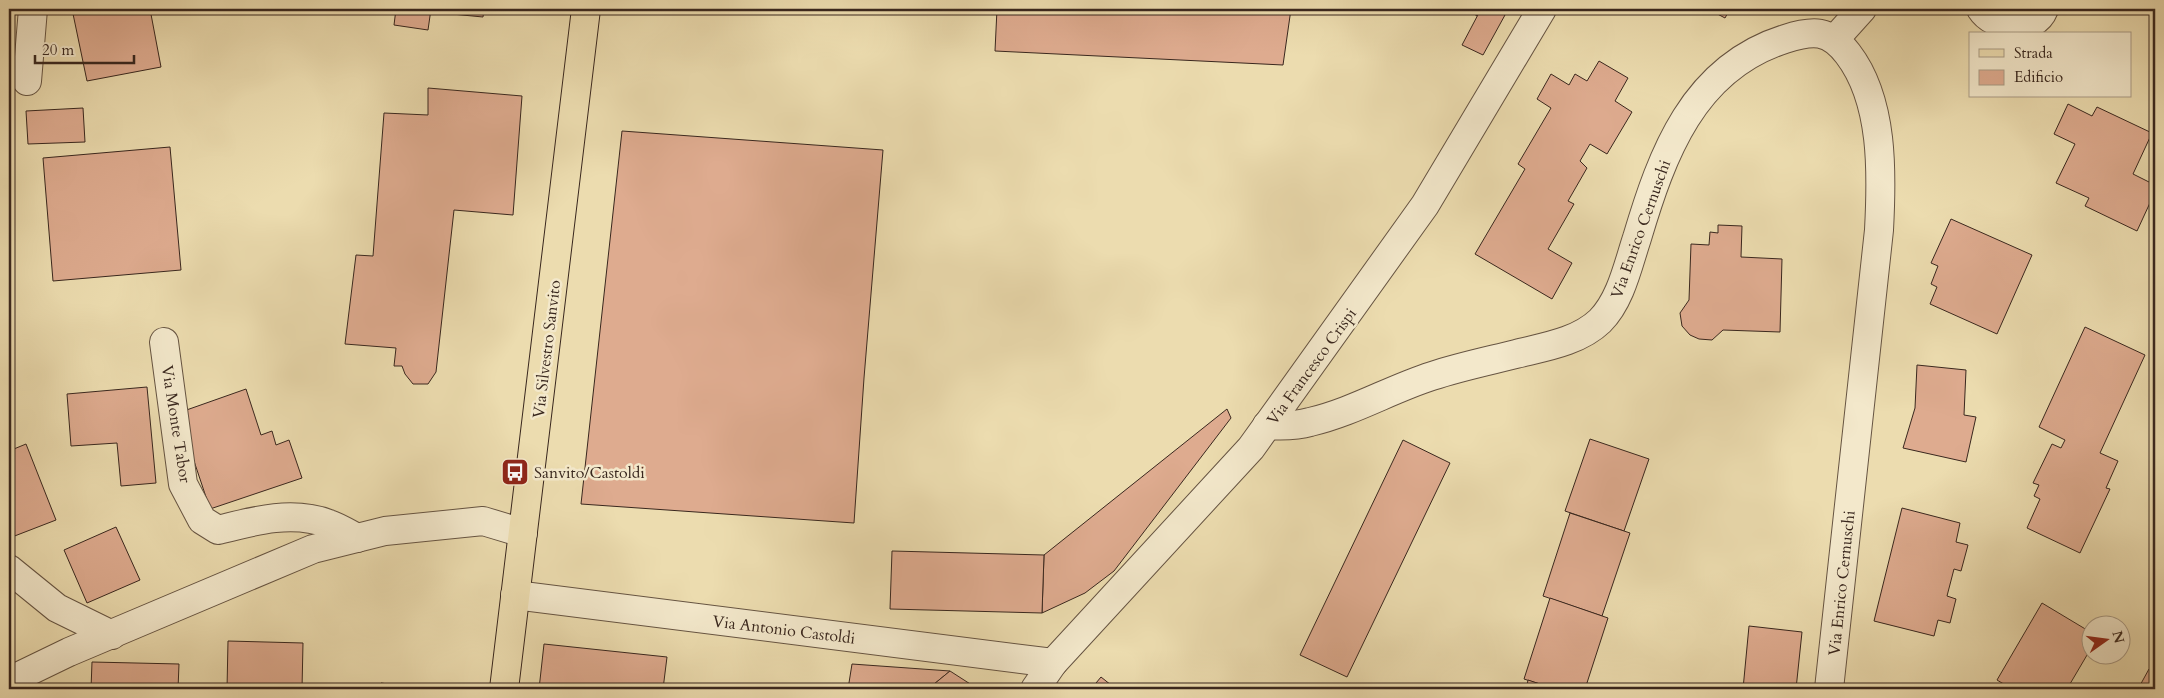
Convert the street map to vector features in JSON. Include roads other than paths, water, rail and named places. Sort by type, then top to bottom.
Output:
[{"type":"main road","name":"Via Silvestro Sanvito","points":[[504,689],[586,9]]},
{"type":"street","points":[[27,81],[33,9]]},
{"type":"street","name":"Via Francesco Crispi","points":[[1035,689],[1053,663],[1251,448],[1425,204],[1542,9]]},
{"type":"street","points":[[1835,39],[1862,9]]},
{"type":"street","points":[[1981,9],[1993,21],[2014,26],[2035,20],[2044,9]]},
{"type":"street","name":"Via Enrico Cernuschi","points":[[1268,425],[1288,426],[1310,423],[1432,376],[1559,343],[1588,330],[1600,321],[1619,291],[1650,194],[1678,131],[1694,103],[1728,68],[1756,51],[1774,42],[1814,32],[1826,34],[1835,39],[1855,66],[1868,95],[1879,139],[1881,167],[1879,230],[1829,689]]},
{"type":"street","name":"Via Monte Tabor","points":[[164,342],[183,484],[202,520],[218,530],[254,521],[297,516],[328,523],[357,538]]},
{"type":"street","points":[[9,681],[313,549],[385,531],[483,521],[523,533]]},
{"type":"street","points":[[9,569],[57,608],[112,635]]},
{"type":"street","name":"Via Antonio Castoldi","points":[[515,595],[1053,663]]},
{"type":"place","name":"Sanvito/Castoldi","points":[[515,472]]}]
